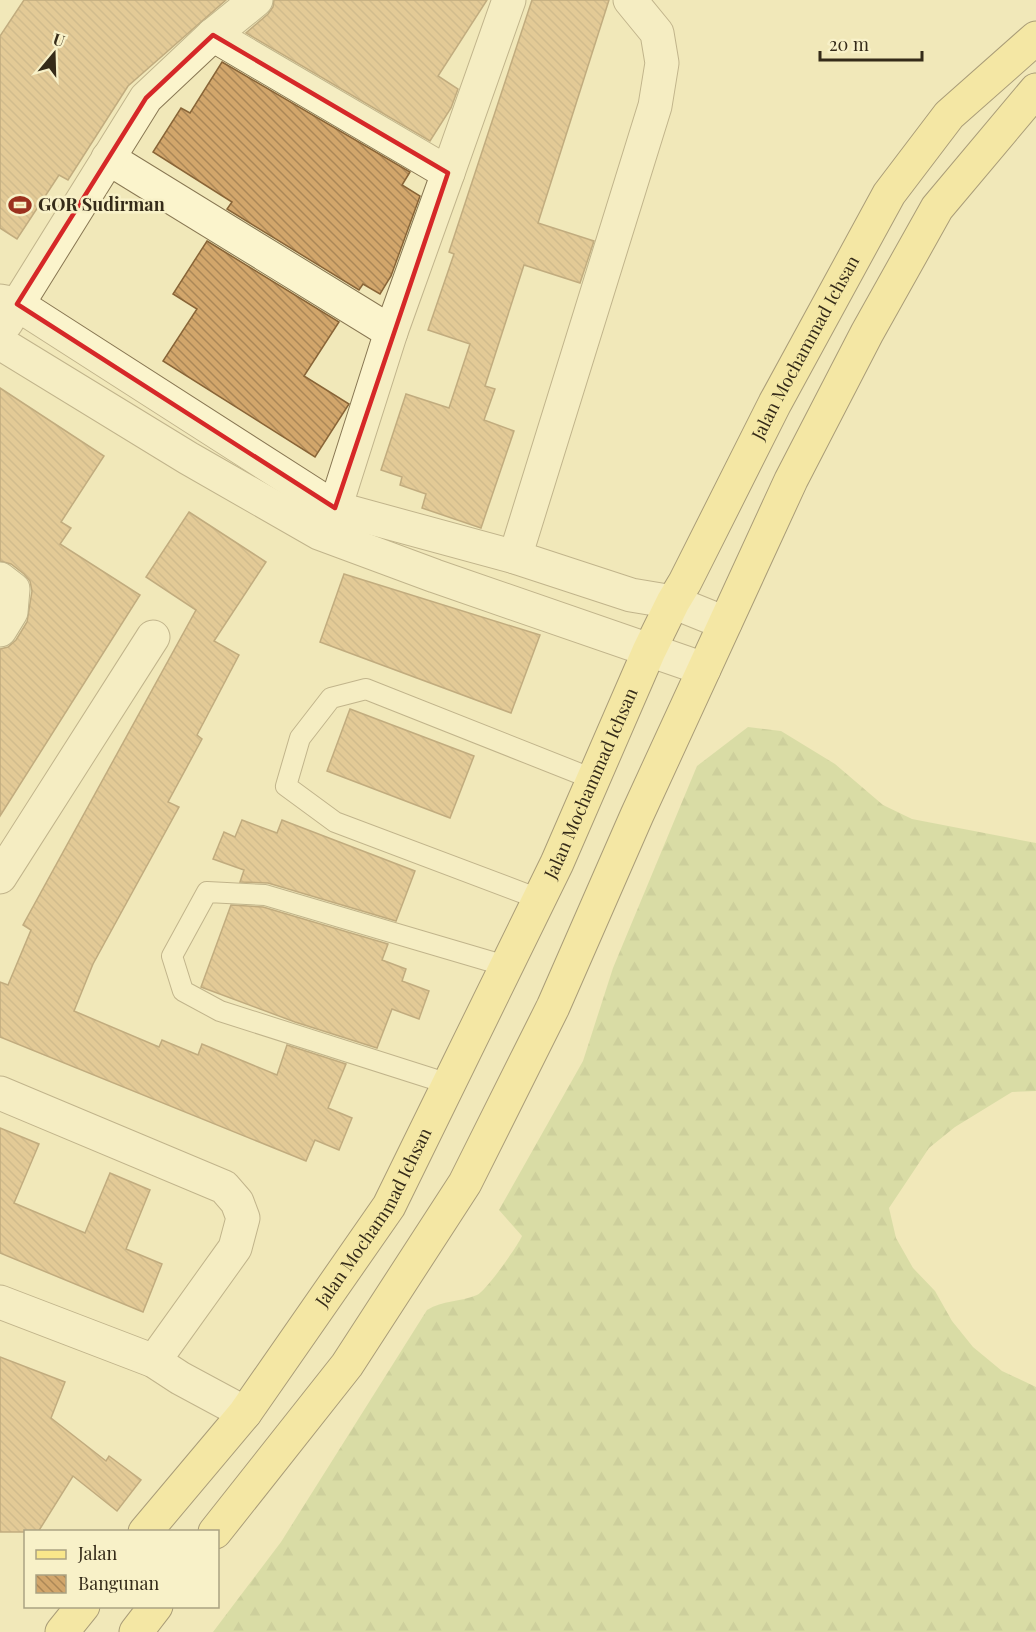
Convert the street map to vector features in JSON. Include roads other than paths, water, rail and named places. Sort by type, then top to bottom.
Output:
[{"type":"main road","name":"Jalan Mochammad Ichsan","points":[[148,1530],[245,1413],[389,1206],[539,899],[673,602],[774,403],[889,194],[949,115],[1036,39]]},
{"type":"main road","points":[[217,1530],[347,1365],[465,1183],[553,1007],[637,815],[791,480],[867,333],[937,208],[1036,90]]},
{"type":"main road","points":[[62,1632],[81,1608]]},
{"type":"main road","points":[[136,1632],[154,1608]]},
{"type":"street","points":[[0,333],[8,302],[108,158],[146,98],[213,35],[256,0]]},
{"type":"street","points":[[335,508],[391,332],[509,0]]},
{"type":"street","points":[[515,557],[655,106],[663,63],[657,33],[630,0]]},
{"type":"street","points":[[213,35],[448,173]]},
{"type":"street","points":[[108,158],[391,332]]},
{"type":"street","points":[[8,302],[335,508],[515,557],[631,595],[673,602],[725,624]]},
{"type":"street","points":[[0,343],[188,458],[319,533],[704,669]]},
{"type":"street","points":[[0,579],[13,589],[11,612],[0,630]]},
{"type":"street","points":[[0,877],[153,637]]},
{"type":"street","points":[[0,1093],[224,1187],[237,1202],[243,1218],[235,1248],[154,1361]]},
{"type":"street","points":[[0,1302],[154,1361],[180,1378],[245,1413]]},
{"type":"lane","points":[[539,899],[335,822],[286,786],[300,738],[332,698],[366,689],[593,779]]},
{"type":"lane","points":[[449,1084],[220,1011],[183,991],[172,956],[207,892],[265,895],[506,966]]},
{"type":"place","name":"GOR Sudirman","points":[[20,205]]}]
